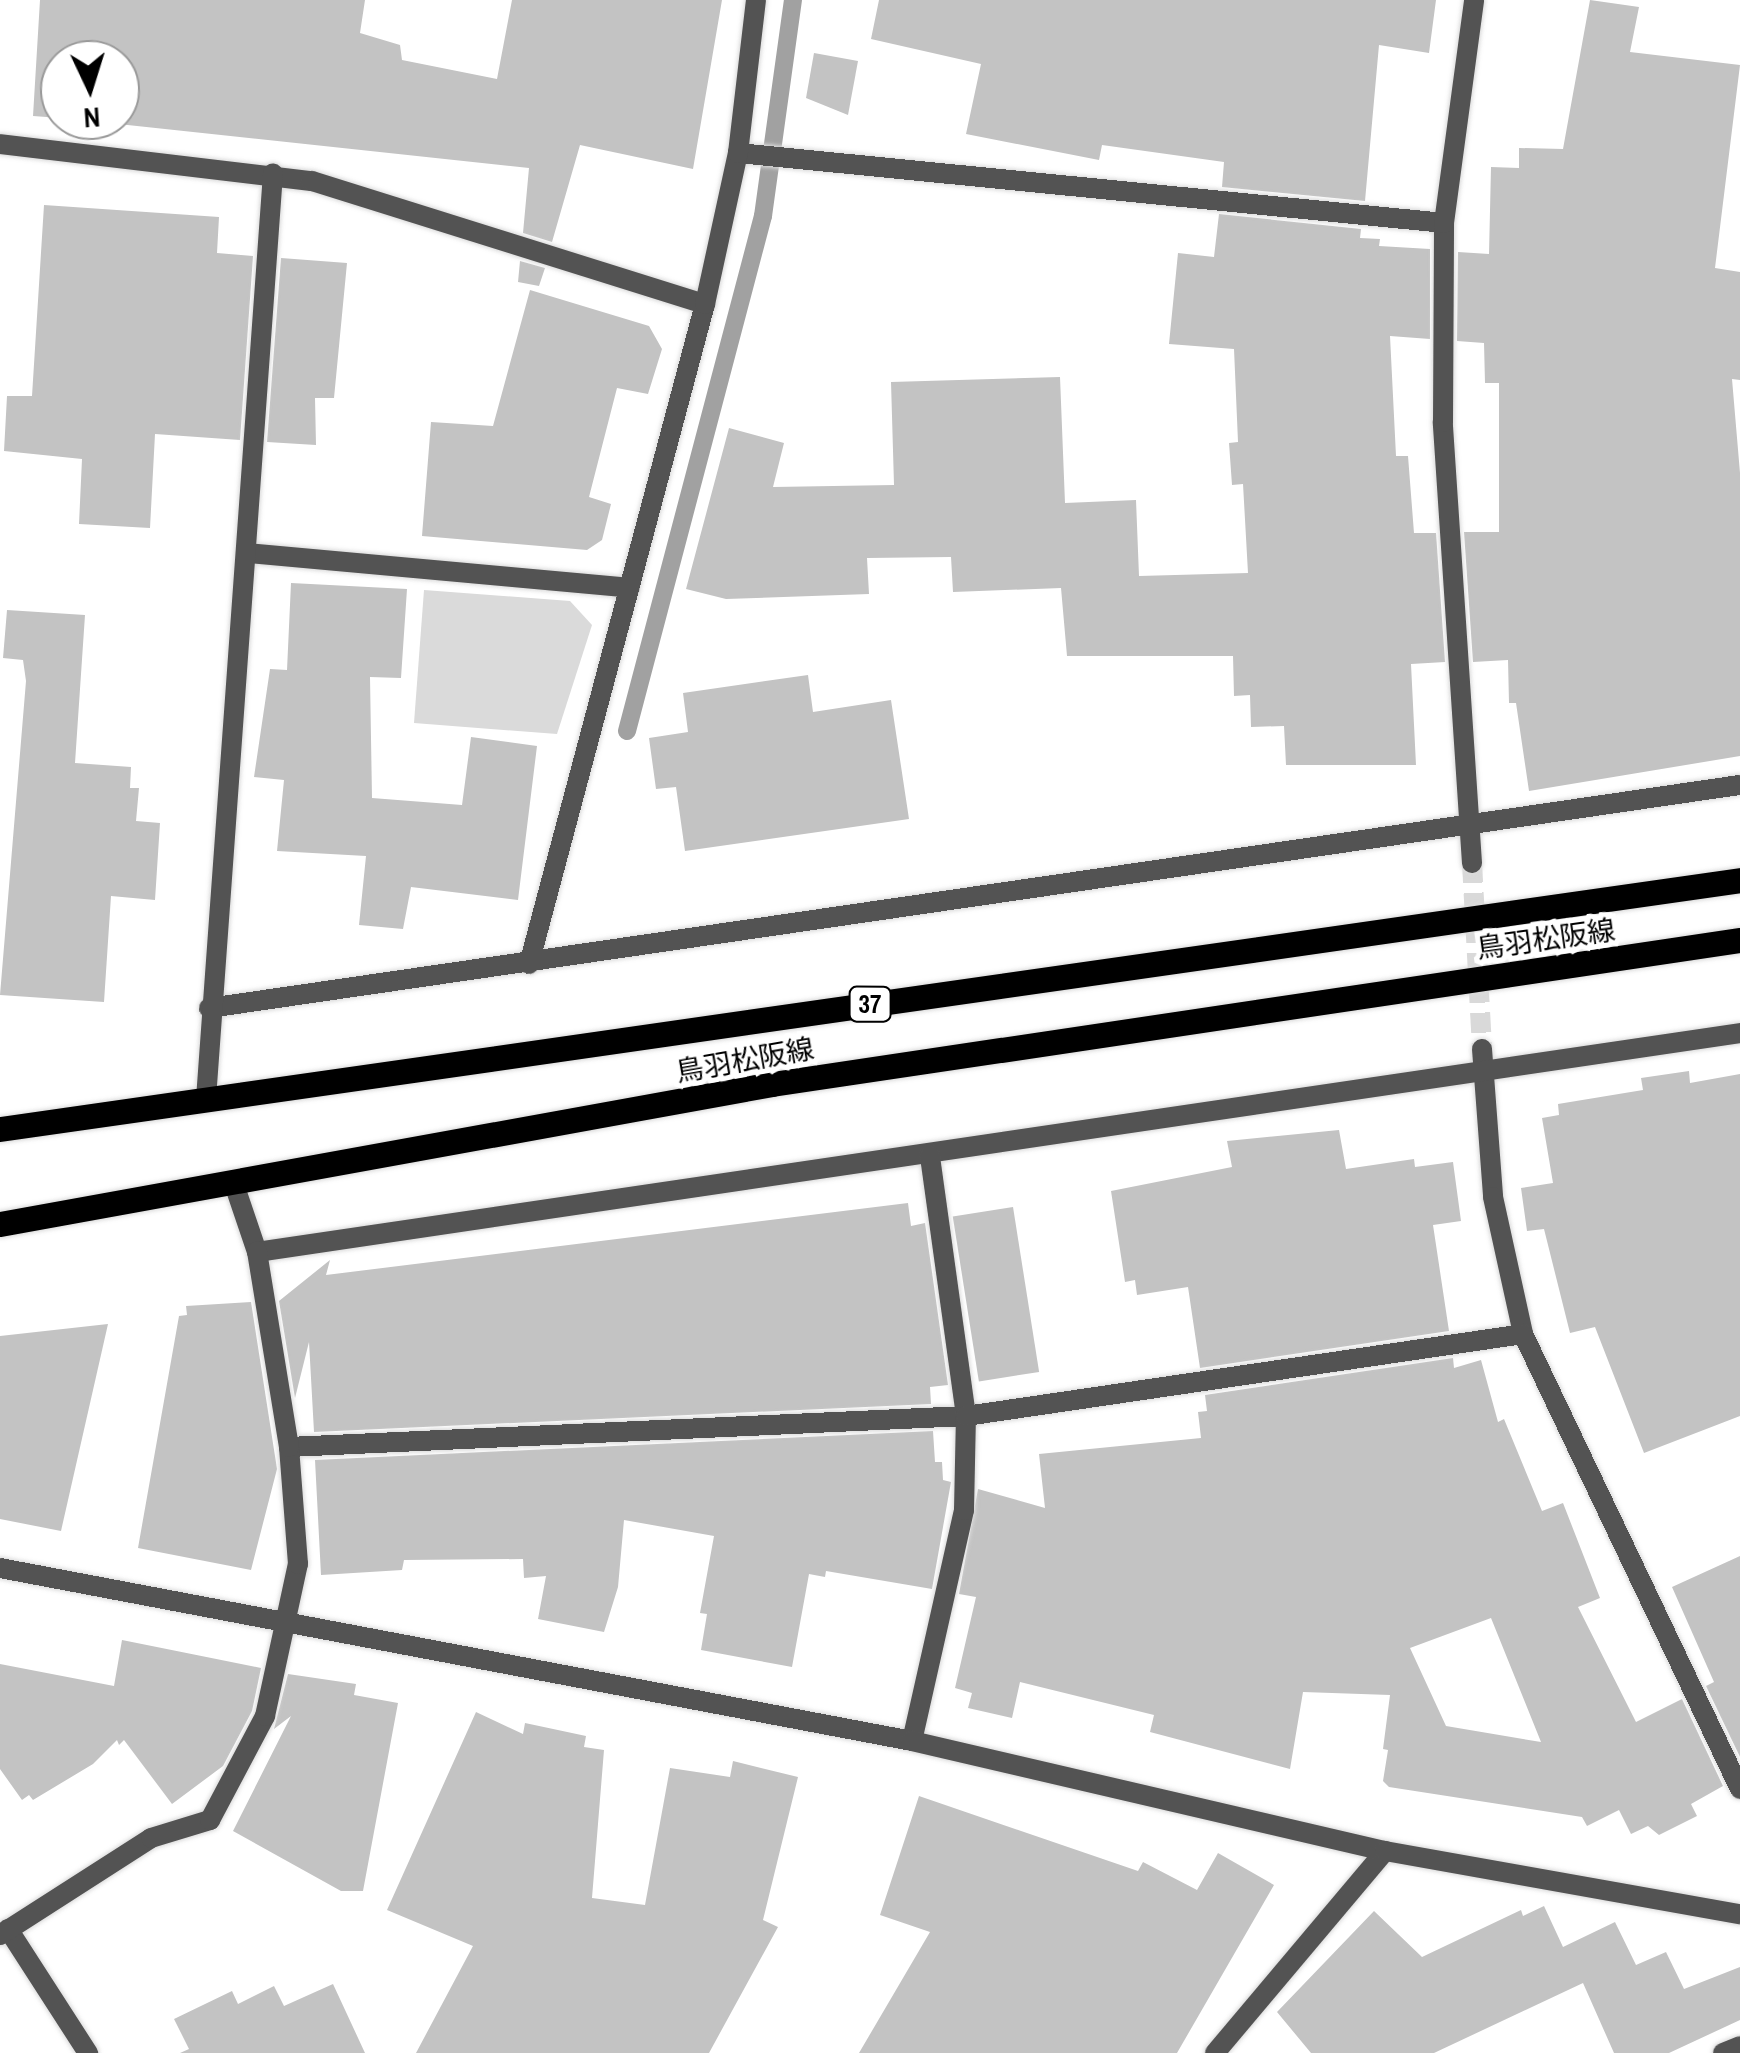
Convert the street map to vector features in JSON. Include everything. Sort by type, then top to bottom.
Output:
[{"type":"main road","name":"鳥羽松阪線","points":[[0,1129],[1740,880]]},
{"type":"main road","name":"鳥羽松阪線","points":[[0,1224],[772,1084],[1740,940]]},
{"type":"street","points":[[529,964],[744,154],[756,0]]},
{"type":"street","points":[[1472,863],[1443,422],[1444,223],[1474,0]]},
{"type":"street","points":[[0,144],[273,173],[705,304]]},
{"type":"street","points":[[744,154],[1444,223]]},
{"type":"street","points":[[206,1099],[209,1008],[248,554],[273,173]]},
{"type":"street","points":[[248,554],[630,588]]},
{"type":"street","points":[[209,1008],[1740,785]]},
{"type":"street","points":[[257,1252],[1740,1033]]},
{"type":"street","points":[[1482,1049],[1493,1197],[1523,1334],[1740,1789]]},
{"type":"street","points":[[912,1741],[964,1510],[966,1416],[930,1155]]},
{"type":"street","points":[[88,2053],[4,1932],[151,1838],[210,1820],[265,1716],[298,1564],[288,1447],[257,1252],[233,1180]]},
{"type":"street","points":[[288,1447],[966,1416],[1523,1334]]},
{"type":"street","points":[[0,1568],[912,1741],[1385,1852],[1740,1914]]},
{"type":"street","points":[[1215,2053],[1385,1852]]},
{"type":"street","points":[[1723,2053],[1740,2046]]},
{"type":"shaded area","points":[[424,590],[570,601],[592,625],[557,734],[414,723]]},
{"type":"building","points":[[40,0],[365,0],[360,33],[400,45],[402,60],[497,79],[512,0],[722,0],[693,169],[580,145],[552,242],[523,233],[529,168],[140,126],[140,40],[40,40],[40,117],[33,116]]},
{"type":"building","points":[[879,0],[1436,0],[1429,53],[1379,45],[1365,201],[1222,187],[1224,162],[1102,145],[1099,160],[966,134],[981,64],[871,39]]},
{"type":"building","points":[[1590,0],[1639,7],[1630,52],[1740,65],[1715,268],[1740,272],[1740,380],[1732,379],[1740,473],[1740,756],[1529,791],[1516,703],[1509,703],[1508,660],[1473,662],[1464,532],[1499,532],[1499,383],[1485,383],[1484,343],[1457,341],[1458,252],[1489,254],[1491,167],[1519,168],[1519,148],[1563,149]]},
{"type":"building","points":[[814,53],[858,61],[848,115],[806,98]]},
{"type":"building","points":[[44,205],[219,217],[217,253],[253,256],[240,440],[155,434],[150,528],[79,524],[82,459],[4,451],[7,396],[32,396]]},
{"type":"building","points":[[1219,214],[1361,229],[1360,238],[1380,239],[1379,246],[1430,249],[1430,339],[1390,336],[1396,456],[1408,456],[1414,533],[1436,533],[1445,662],[1411,664],[1416,765],[1286,765],[1284,726],[1251,727],[1250,695],[1234,696],[1233,656],[1067,656],[1061,588],[953,592],[951,557],[867,558],[869,594],[726,599],[686,589],[729,428],[784,443],[773,487],[894,485],[891,382],[1060,377],[1065,503],[1136,500],[1139,576],[1248,573],[1243,484],[1232,485],[1229,443],[1238,442],[1234,349],[1169,344],[1178,253],[1214,257]]},
{"type":"building","points":[[281,258],[347,263],[334,398],[315,398],[316,445],[267,442]]},
{"type":"building","points":[[520,261],[545,268],[539,286],[518,282]]},
{"type":"building","points":[[530,290],[649,326],[662,349],[648,394],[617,388],[589,497],[611,504],[602,540],[587,550],[422,536],[431,422],[493,426]]},
{"type":"building","points":[[291,583],[407,589],[401,678],[370,677],[372,798],[462,805],[471,737],[537,746],[518,900],[411,887],[403,929],[359,925],[366,856],[277,851],[284,780],[254,777],[270,669],[287,670]]},
{"type":"building","points":[[7,610],[85,615],[75,763],[131,767],[130,788],[139,788],[136,821],[160,823],[155,900],[111,896],[104,1002],[0,995],[26,681],[23,660],[3,658]]},
{"type":"building","points":[[808,675],[813,712],[891,700],[909,819],[685,851],[676,787],[656,789],[649,738],[688,732],[683,693]]},
{"type":"building","points":[[1689,1071],[1690,1083],[1740,1074],[1740,1416],[1644,1453],[1595,1327],[1570,1333],[1544,1229],[1527,1231],[1521,1188],[1553,1183],[1542,1118],[1559,1115],[1558,1104],[1643,1090],[1641,1078]]},
{"type":"building","points":[[1339,1130],[1346,1169],[1414,1159],[1415,1167],[1453,1162],[1461,1221],[1433,1225],[1449,1331],[1200,1368],[1188,1287],[1137,1295],[1135,1280],[1125,1282],[1111,1191],[1232,1167],[1227,1141]]},
{"type":"building","points":[[908,1203],[911,1226],[925,1223],[948,1385],[930,1387],[931,1404],[314,1432],[309,1342],[295,1398],[279,1301],[330,1260],[326,1275]]},
{"type":"building","points":[[1013,1207],[1039,1372],[979,1381],[953,1217]]},
{"type":"building","points":[[251,1302],[277,1469],[251,1570],[138,1548],[179,1316],[187,1315],[186,1306]]},
{"type":"building","points":[[108,1324],[61,1531],[0,1519],[0,1336]]},
{"type":"building","points":[[1453,1358],[1454,1368],[1481,1360],[1498,1422],[1504,1419],[1542,1511],[1563,1503],[1600,1598],[1578,1607],[1636,1722],[1682,1699],[1723,1786],[1691,1804],[1697,1816],[1659,1835],[1648,1826],[1631,1834],[1619,1810],[1587,1826],[1582,1817],[1389,1787],[1383,1781],[1388,1750],[1383,1749],[1390,1695],[1303,1692],[1290,1769],[1150,1732],[1154,1715],[1020,1682],[1012,1718],[968,1708],[972,1693],[955,1688],[976,1597],[959,1594],[978,1489],[1045,1508],[1039,1454],[1201,1438],[1198,1412],[1207,1411],[1205,1395]],"holes":[[[1491,1618],[1541,1742],[1446,1726],[1410,1648]]]},
{"type":"building","points":[[933,1431],[935,1462],[942,1462],[943,1480],[951,1482],[932,1589],[826,1571],[825,1577],[809,1574],[792,1667],[701,1650],[707,1614],[700,1613],[714,1536],[624,1520],[618,1587],[604,1632],[538,1619],[546,1576],[524,1578],[523,1559],[404,1560],[402,1570],[321,1575],[315,1460]]},
{"type":"building","points":[[1740,1556],[1740,1757],[1706,1686],[1714,1682],[1672,1587]]},
{"type":"building","points":[[122,1640],[261,1668],[252,1711],[223,1766],[172,1804],[124,1740],[119,1745],[117,1740],[93,1764],[33,1800],[29,1795],[22,1800],[0,1769],[0,1664],[114,1686]]},
{"type":"building","points":[[288,1674],[356,1684],[354,1695],[398,1703],[363,1891],[341,1891],[233,1831],[291,1716],[274,1729]]},
{"type":"building","points":[[476,1712],[523,1734],[525,1723],[586,1736],[584,1747],[604,1750],[592,1898],[645,1905],[670,1768],[730,1777],[733,1761],[798,1777],[763,1920],[778,1927],[709,2053],[416,2053],[473,1946],[387,1910]]},
{"type":"building","points":[[919,1796],[1138,1871],[1143,1862],[1197,1890],[1218,1853],[1274,1885],[1177,2053],[859,2053],[930,1932],[880,1915]]},
{"type":"building","points":[[1544,1906],[1563,1947],[1615,1922],[1636,1965],[1666,1952],[1684,1989],[1740,1967],[1740,2020],[1669,2053],[1614,2053],[1583,1983],[1434,2053],[1311,2053],[1277,2012],[1374,1911],[1422,1957],[1521,1910],[1523,1916]]},
{"type":"building","points":[[333,1984],[365,2053],[180,2053],[189,2049],[174,2019],[232,1991],[238,2004],[274,1986],[284,2006]]},
{"type":"waterway","points":[[627,731],[763,216],[793,0]]},
{"type":"tunnel","points":[[1472,863],[1482,1049]]}]
